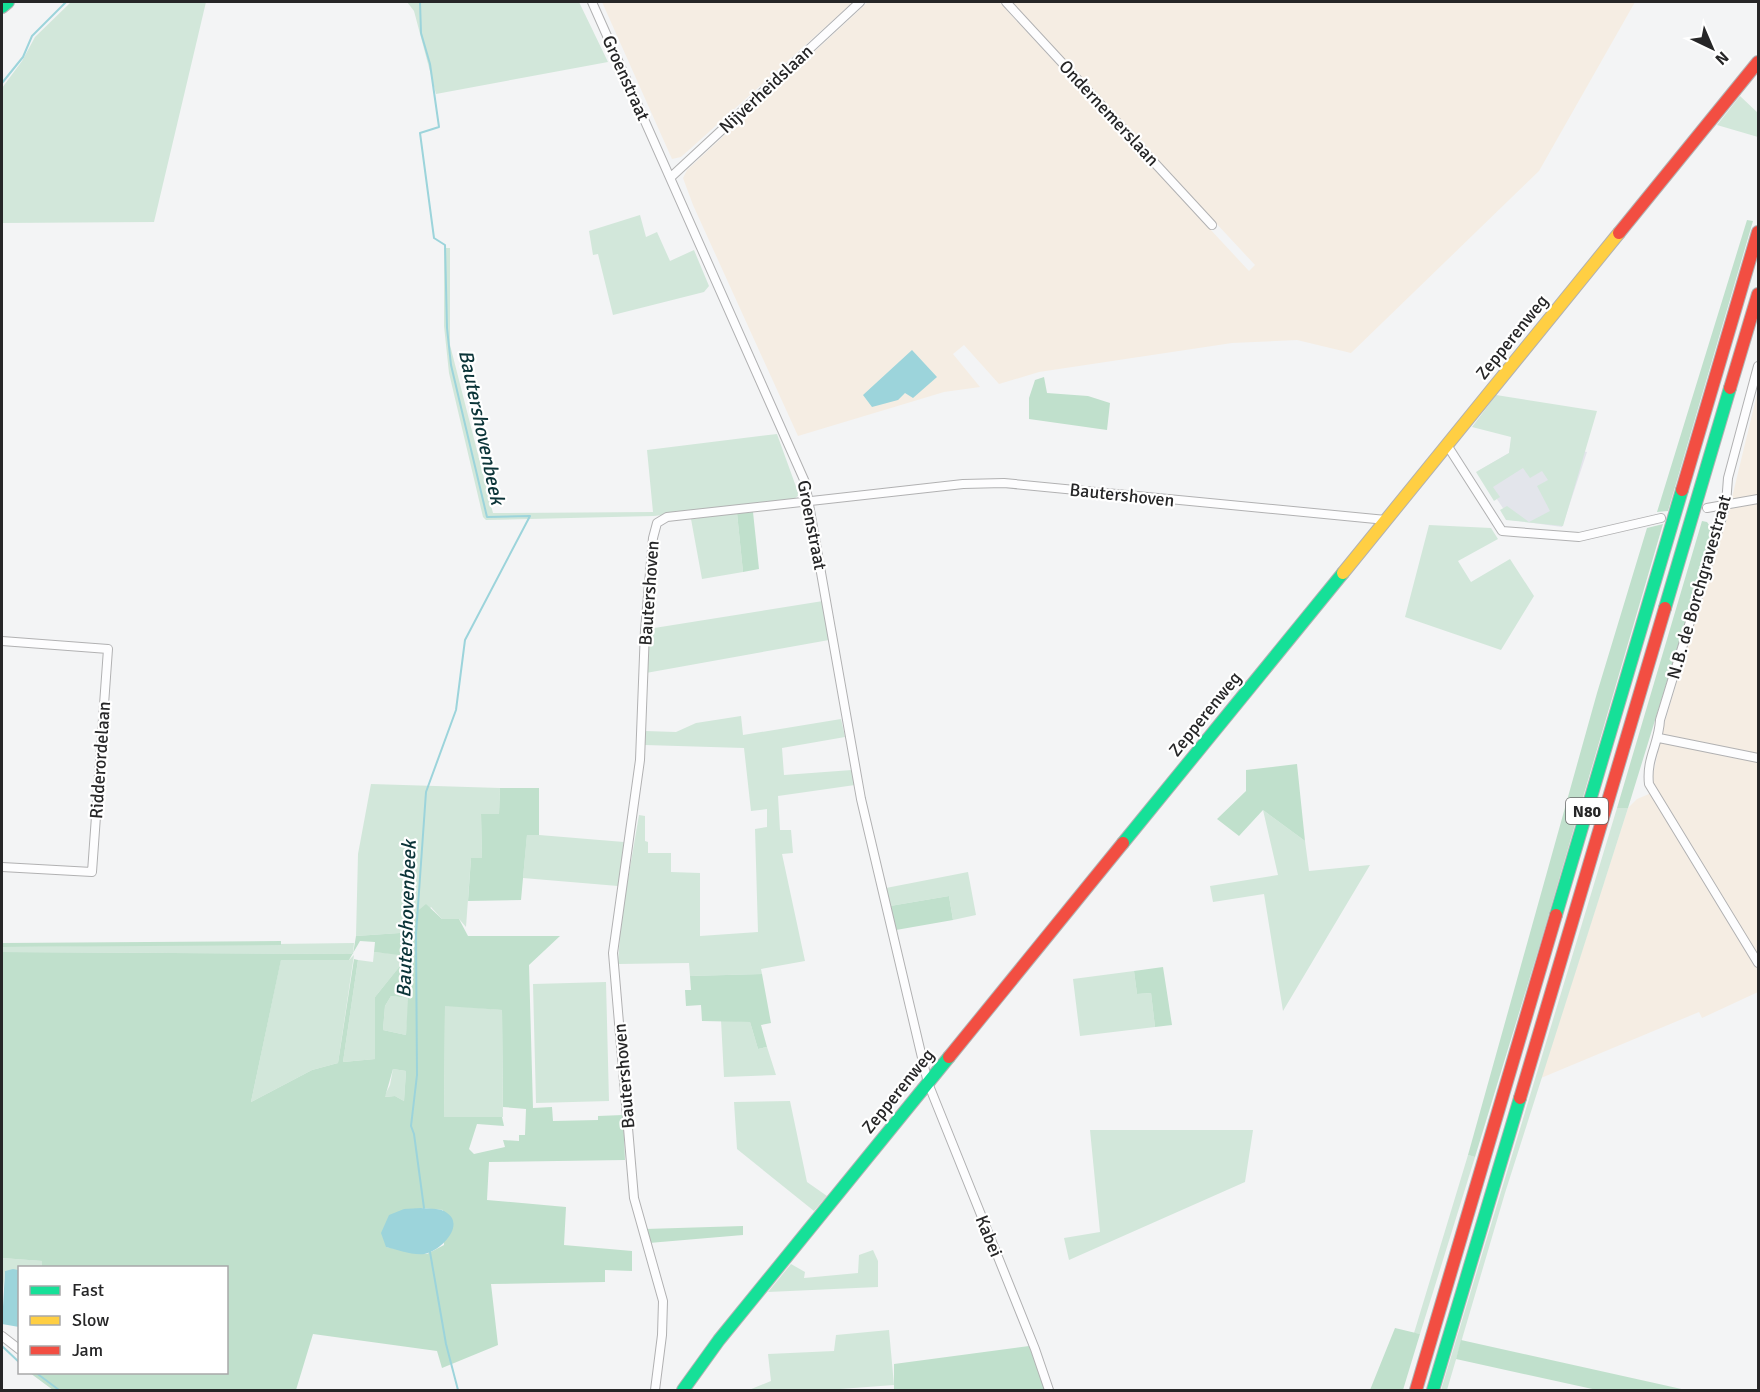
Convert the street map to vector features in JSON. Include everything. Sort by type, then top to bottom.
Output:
[{"type":"main road","points":[[2,7],[8,2]]},
{"type":"main road","name":"Zepperenweg","points":[[682,1390],[719,1340],[1758,62]]},
{"type":"main road","name":"N80","points":[[1416,1390],[1758,232]]},
{"type":"main road","name":"N80","points":[[1433,1390],[1758,294]]},
{"type":"street","name":"Groenstraat","points":[[592,2],[805,482],[861,799],[928,1083]]},
{"type":"street","name":"Nijverheidslaan","points":[[671,177],[860,2]]},
{"type":"street","name":"Ondernemerslaan","points":[[1006,2],[1212,225]]},
{"type":"street","name":"N.B. de Borchgravestraat","points":[[1758,366],[1728,478],[1726,504],[1660,720],[1659,738],[1649,755],[1649,784],[1758,963]]},
{"type":"street","points":[[1447,445],[1497,525],[1509,533],[1579,537],[1661,518]]},
{"type":"street","name":"Bautershoven","points":[[655,1390],[662,1335],[663,1301],[634,1198],[613,953],[640,760],[645,630],[654,529],[667,517],[963,484],[1004,483],[1386,520]]},
{"type":"street","points":[[1707,508],[1758,499]]},
{"type":"street","name":"Ridderordelaan","points":[[2,641],[108,649],[92,872],[2,867]]},
{"type":"street","points":[[1659,738],[1758,758]]},
{"type":"street","name":"Kabei","points":[[928,1083],[1035,1349],[1049,1390]]},
{"type":"street","points":[[2,1336],[18,1348]]},
{"type":"shaded area","points":[[602,2],[853,2],[681,157],[672,159]]},
{"type":"shaded area","points":[[868,2],[999,2],[1249,271],[1255,265],[1010,2],[1635,2],[1539,171],[1351,353],[1297,340],[1232,343],[1039,372],[999,384],[964,345],[953,354],[980,387],[944,392],[798,436],[693,205],[683,178],[687,170]]},
{"type":"shaded area","points":[[1758,390],[1758,992],[1702,1018],[1699,1012],[1541,1078],[1628,808],[1637,799],[1649,794],[1663,728],[1729,510]]},
{"type":"shaded area","points":[[1512,437],[1587,452],[1562,527],[1511,520],[1478,471],[1509,453]]},
{"type":"green space","points":[[71,2],[206,2],[154,222],[2,223],[2,88],[22,61],[35,37]]},
{"type":"green space","points":[[407,2],[579,2],[608,62],[436,94],[414,11]]},
{"type":"green space","points":[[1740,96],[1758,113],[1758,137],[1717,125]]},
{"type":"green space","points":[[640,215],[646,237],[657,232],[670,261],[694,250],[709,286],[704,292],[613,315],[598,254],[593,255],[589,231]]},
{"type":"green space","points":[[1747,220],[1753,221],[1668,511],[1657,512]]},
{"type":"green space","points":[[444,248],[450,248],[450,345],[493,513],[653,512],[647,450],[777,434],[799,495],[794,499],[654,516],[486,520],[483,517],[449,373],[444,326]]},
{"type":"green space","points":[[1044,377],[1047,393],[1088,396],[1110,403],[1107,430],[1029,419],[1029,398],[1035,380]]},
{"type":"green space","points":[[1496,395],[1597,411],[1563,526],[1506,520],[1500,510],[1507,506],[1529,522],[1550,511],[1537,486],[1548,480],[1542,471],[1530,478],[1523,468],[1493,487],[1500,497],[1494,501],[1476,472],[1509,453],[1511,437],[1472,427]]},
{"type":"green space","points":[[753,512],[759,569],[743,572],[737,513]]},
{"type":"green space","points":[[737,513],[743,572],[702,579],[691,519]]},
{"type":"green space","points":[[1702,521],[1707,522],[1712,529],[1705,558],[1628,808],[1617,808]]},
{"type":"green space","points":[[1663,524],[1475,1157],[1468,1155],[1597,693],[1647,528]]},
{"type":"green space","points":[[1429,525],[1491,528],[1498,539],[1458,561],[1471,582],[1510,559],[1534,596],[1501,650],[1405,617]]},
{"type":"green space","points":[[823,601],[829,640],[646,673],[648,629]]},
{"type":"green space","points":[[741,716],[743,735],[841,719],[845,737],[782,748],[784,775],[852,770],[855,785],[778,796],[780,830],[791,830],[793,853],[782,854],[805,961],[761,969],[762,974],[690,976],[689,963],[618,964],[621,920],[639,815],[645,816],[645,841],[648,842],[648,853],[671,853],[671,872],[700,873],[700,936],[758,932],[755,829],[767,827],[767,809],[751,811],[744,748],[645,745],[645,731],[676,732],[696,723]]},
{"type":"green space","points":[[1297,764],[1305,841],[1263,810],[1239,836],[1217,819],[1246,791],[1246,770]]},
{"type":"green space","points":[[371,784],[500,788],[499,814],[481,814],[482,858],[471,858],[466,927],[459,919],[442,919],[431,907],[414,932],[356,936],[358,854]]},
{"type":"green space","points":[[500,788],[539,788],[539,835],[527,835],[521,900],[468,901],[471,858],[482,858],[481,814],[499,814]]},
{"type":"green space","points":[[1617,808],[1628,808],[1505,1193],[1447,1390],[1441,1390]]},
{"type":"green space","points":[[1263,810],[1305,841],[1309,871],[1370,865],[1283,1011],[1264,894],[1213,902],[1210,886],[1278,875]]},
{"type":"green space","points":[[527,834],[624,842],[618,886],[523,878]]},
{"type":"green space","points":[[968,872],[976,915],[953,920],[949,896],[890,906],[886,888]]},
{"type":"green space","points":[[949,896],[953,920],[896,930],[890,906]]},
{"type":"green space","points":[[426,904],[442,919],[459,919],[468,936],[560,936],[529,965],[533,1108],[552,1107],[553,1121],[598,1120],[598,1116],[623,1115],[625,1160],[489,1162],[487,1200],[566,1207],[564,1245],[632,1251],[632,1271],[605,1270],[605,1282],[491,1284],[498,1345],[442,1368],[437,1351],[313,1334],[296,1390],[53,1390],[31,1374],[228,1374],[228,1266],[42,1266],[42,1261],[2,1258],[2,952],[352,954],[349,960],[281,960],[251,1102],[312,1070],[338,1063],[354,959],[358,960],[343,1062],[375,1059],[375,997],[408,956],[374,952],[375,942],[360,941],[353,953],[356,936],[414,932],[414,914]],"holes":[[[391,996],[408,998],[406,1035],[383,1030],[385,1006]],[[445,1006],[502,1010],[503,1107],[526,1109],[525,1135],[519,1135],[519,1141],[503,1140],[505,1147],[474,1154],[469,1149],[477,1124],[504,1126],[502,1117],[444,1117]],[[393,1069],[406,1071],[404,1101],[395,1096],[385,1097]],[[421,1208],[443,1210],[444,1245],[427,1254],[386,1247]]]},
{"type":"green space","points":[[281,941],[281,945],[2,947],[2,943]]},
{"type":"green space","points":[[354,943],[353,954],[2,952],[2,947]]},
{"type":"green space","points":[[374,952],[409,955],[375,997],[375,1059],[343,1062],[358,960],[373,962]]},
{"type":"green space","points":[[354,955],[338,1063],[312,1070],[251,1102],[281,959],[349,960]]},
{"type":"green space","points":[[1163,967],[1172,1025],[1155,1027],[1151,993],[1137,994],[1134,971]]},
{"type":"green space","points":[[1134,971],[1137,994],[1151,993],[1155,1027],[1080,1036],[1073,979]]},
{"type":"green space","points":[[762,974],[771,1023],[761,1025],[767,1047],[758,1049],[750,1022],[702,1021],[701,1005],[686,1006],[685,990],[691,990],[690,976]]},
{"type":"green space","points":[[606,982],[609,1101],[536,1103],[533,984]]},
{"type":"green space","points":[[391,996],[409,998],[406,1035],[383,1030],[385,1006]]},
{"type":"green space","points":[[445,1005],[502,1010],[503,1117],[444,1118]]},
{"type":"green space","points":[[721,1020],[750,1022],[758,1049],[767,1047],[776,1075],[724,1077]]},
{"type":"green space","points":[[393,1069],[406,1071],[404,1101],[395,1096],[384,1097],[390,1085]]},
{"type":"green space","points":[[790,1101],[807,1182],[827,1196],[814,1211],[737,1149],[734,1102]]},
{"type":"green space","points":[[1090,1130],[1253,1130],[1245,1182],[1069,1260],[1064,1238],[1100,1232]]},
{"type":"green space","points":[[1468,1155],[1475,1157],[1420,1334],[1414,1333]]},
{"type":"green space","points":[[743,1226],[743,1235],[649,1243],[645,1229]]},
{"type":"green space","points":[[873,1250],[878,1261],[878,1287],[768,1292],[791,1264],[805,1272],[804,1278],[858,1273],[859,1255]]},
{"type":"green space","points":[[2,1258],[43,1261],[42,1266],[18,1266],[18,1270],[5,1271],[2,1301]]},
{"type":"green space","points":[[1395,1328],[1420,1334],[1403,1390],[1370,1390]]},
{"type":"green space","points":[[889,1330],[894,1385],[827,1390],[749,1390],[771,1381],[768,1354],[834,1351],[836,1335]]},
{"type":"green space","points":[[1461,1340],[1686,1390],[1597,1390],[1456,1359]]},
{"type":"green space","points":[[1029,1346],[1045,1389],[894,1390],[894,1364]]},
{"type":"water","points":[[912,350],[937,377],[913,398],[905,393],[898,400],[872,407],[863,395]]},
{"type":"water","points":[[404,1209],[442,1210],[451,1216],[453,1228],[446,1241],[424,1254],[407,1253],[386,1247],[381,1233],[389,1215]]},
{"type":"water","points":[[18,1270],[18,1327],[2,1324],[5,1271]]},
{"type":"waterway","points":[[2,83],[23,57],[32,36],[66,2]]},
{"type":"waterway","name":"Bautershovenbeek","points":[[420,2],[421,33],[430,64],[439,127],[420,133],[434,238],[445,245],[447,328],[451,365],[487,517],[530,516],[465,640],[456,710],[426,792],[416,934],[417,1075],[411,1126],[424,1208]]},
{"type":"waterway","name":"Bautershovenbeek","points":[[430,1252],[446,1344],[458,1390]]},
{"type":"waterway","points":[[2,1346],[18,1361]]},
{"type":"waterway","points":[[38,1374],[59,1390]]},
{"type":"traffic: fast","points":[[2,7],[8,2]]},
{"type":"traffic: fast","points":[[1665,608],[1730,388]]},
{"type":"traffic: fast","points":[[1556,915],[1682,490]]},
{"type":"traffic: fast","points":[[1123,843],[1343,573]]},
{"type":"traffic: fast","points":[[683,1390],[719,1340],[949,1057]]},
{"type":"traffic: fast","points":[[1433,1390],[1520,1098]]},
{"type":"traffic: slow","points":[[1343,573],[1619,233]]},
{"type":"traffic: jam","points":[[1619,233],[1758,62]]},
{"type":"traffic: jam","points":[[1682,490],[1758,232]]},
{"type":"traffic: jam","points":[[1730,388],[1758,294]]},
{"type":"traffic: jam","points":[[1520,1098],[1665,608]]},
{"type":"traffic: jam","points":[[949,1057],[1123,843]]},
{"type":"traffic: jam","points":[[1416,1390],[1556,915]]}]
